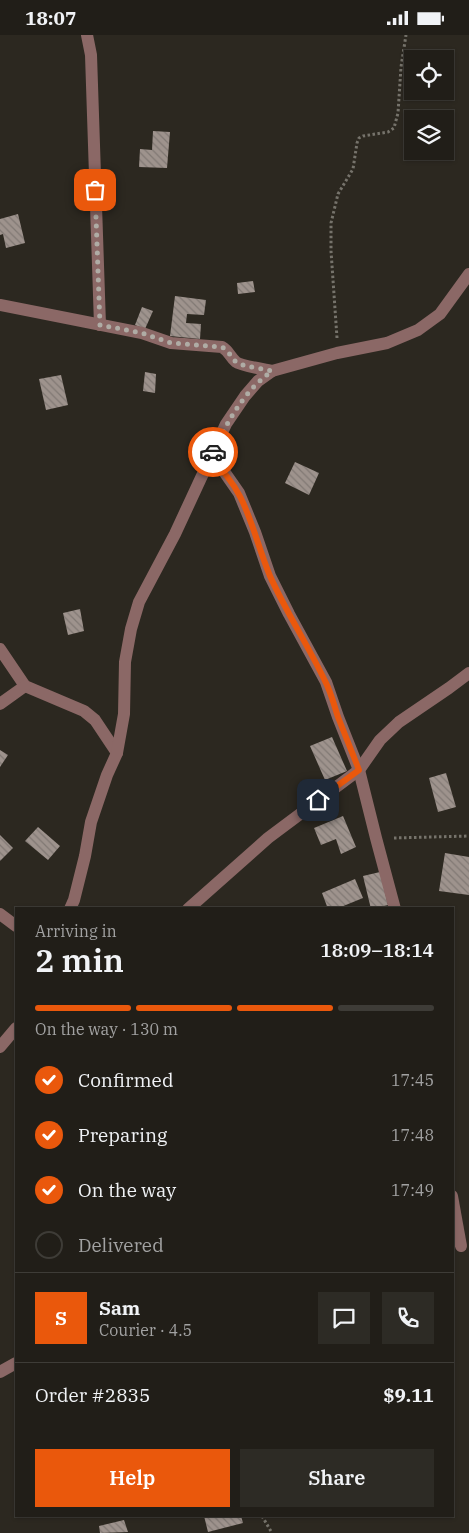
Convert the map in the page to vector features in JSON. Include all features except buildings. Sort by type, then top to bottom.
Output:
[{"type":"street","points":[[87,35],[91,55],[100,325]]},
{"type":"street","points":[[71,907],[85,856],[91,822],[107,775],[117,753],[124,714],[125,662],[131,629],[139,602],[175,535],[226,424],[245,395],[258,381],[272,371],[337,353],[387,343],[418,330],[440,314],[469,274]]},
{"type":"street","points":[[0,305],[142,333],[171,343],[222,347],[227,350],[236,362],[242,365],[272,371]]},
{"type":"street","points":[[210,459],[223,470],[239,493],[270,576],[326,682],[359,770],[394,907]]},
{"type":"street","points":[[0,649],[25,686],[84,711],[95,720],[117,753]]},
{"type":"street","points":[[190,907],[268,838],[359,770],[380,740],[399,722],[469,673]]},
{"type":"street","points":[[0,704],[25,686]]},
{"type":"street","points":[[0,914],[15,924]]},
{"type":"street","points":[[0,1047],[15,1029]]},
{"type":"street","points":[[454,1208],[461,1246]]},
{"type":"street","points":[[0,1372],[15,1364]]},
{"type":"path","points":[[337,353],[331,223],[338,194],[353,169],[356,143],[359,138],[388,132],[394,128],[398,113],[401,67],[406,35]]},
{"type":"path","points":[[376,838],[469,836]]},
{"type":"path","points":[[263,1517],[272,1533]]},
{"type":"way so far","points":[[95,190],[100,325],[142,333],[171,343],[222,347],[227,350],[236,362],[242,365],[272,371],[258,381],[245,395],[226,424],[213,452]]},
{"type":"route","points":[[213,452],[210,459],[223,470],[239,493],[270,576],[326,682],[359,770],[318,800]]}]
